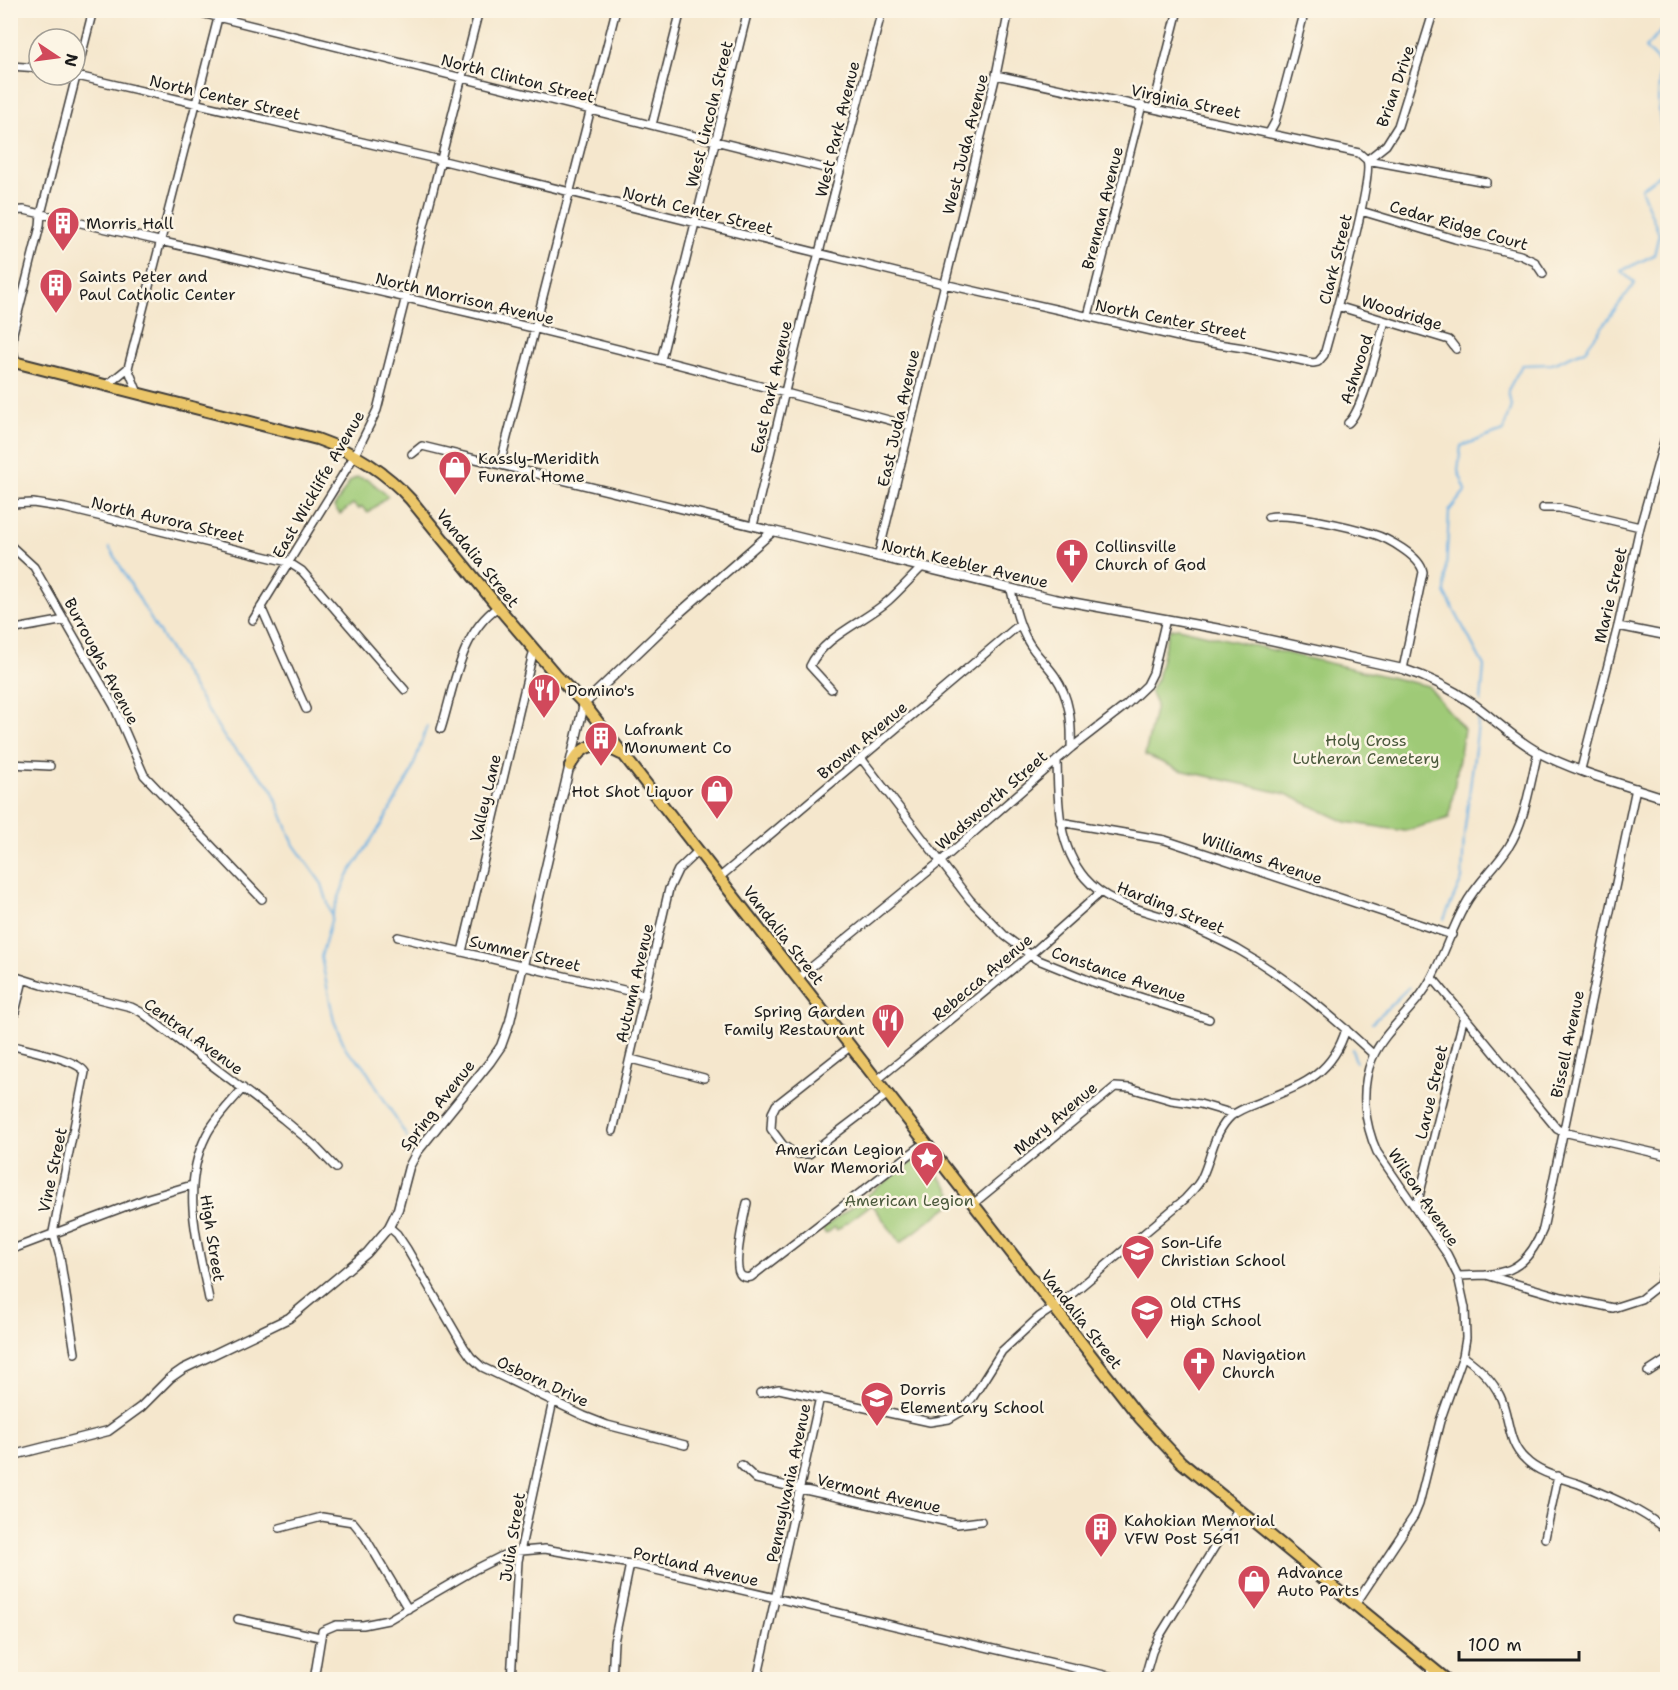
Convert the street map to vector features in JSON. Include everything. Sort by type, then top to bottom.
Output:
[{"type":"main road","name":"Vandalia Street","points":[[12,364],[107,385],[301,434],[355,455],[377,469],[403,492],[498,607],[584,704],[1160,1442],[1181,1462],[1355,1605],[1430,1674],[1447,1680]]},
{"type":"main road","points":[[570,766],[577,754],[586,747],[597,746],[612,749],[624,755]]},
{"type":"street","points":[[87,32],[93,10]]},
{"type":"street","name":"North Clinton Street","points":[[189,10],[840,172]]},
{"type":"street","name":"East Wickliffe Avenue","points":[[253,620],[355,455],[371,424],[380,399],[479,10]]},
{"type":"street","points":[[500,465],[616,10]]},
{"type":"street","points":[[652,125],[681,10]]},
{"type":"street","name":"West Lincoln Street","points":[[661,360],[748,10]]},
{"type":"street","name":"West Park Avenue","points":[[819,254],[882,10]]},
{"type":"street","name":"West Juda Avenue","points":[[944,284],[1010,10]]},
{"type":"street","points":[[1019,10],[1034,10]]},
{"type":"street","points":[[1153,108],[1178,10]]},
{"type":"street","points":[[1269,133],[1275,122],[1305,10]]},
{"type":"street","name":"Brian Drive","points":[[1367,160],[1386,145],[1398,126],[1434,10]]},
{"type":"street","points":[[138,393],[128,368],[218,18]]},
{"type":"street","points":[[10,66],[27,67]]},
{"type":"street","name":"Virginia Street","points":[[996,75],[1359,153],[1367,160]]},
{"type":"street","name":"North Center Street","points":[[87,79],[440,160],[944,284],[1192,340],[1318,362]]},
{"type":"street","points":[[12,364],[12,334],[72,87]]},
{"type":"street","name":"Brennan Avenue","points":[[1088,316],[1142,105]]},
{"type":"street","points":[[1367,160],[1486,183]]},
{"type":"street","name":"Clark Street","points":[[1318,362],[1324,356],[1361,211],[1369,169],[1367,160]]},
{"type":"street","name":"North Morrison Avenue","points":[[10,211],[24,210],[535,328],[910,426]]},
{"type":"street","name":"Cedar Ridge Court","points":[[1361,211],[1464,242],[1520,255],[1535,262],[1543,274]]},
{"type":"street","name":"East Park Avenue","points":[[753,526],[819,254]]},
{"type":"street","name":"East Juda Avenue","points":[[878,557],[944,284]]},
{"type":"street","name":"Woodridge","points":[[1337,306],[1449,340],[1456,349]]},
{"type":"street","name":"Ashwood","points":[[1348,423],[1352,421],[1360,404],[1385,321]]},
{"type":"street","points":[[107,385],[128,368]]},
{"type":"street","name":"Marie Street","points":[[1581,770],[1618,626],[1640,527],[1668,427]]},
{"type":"street","name":"North Keebler Avenue","points":[[412,454],[422,446],[1011,590],[1254,636],[1402,669],[1422,675],[1458,693],[1515,738],[1538,752],[1581,770],[1668,799]]},
{"type":"street","points":[[1657,467],[1668,470]]},
{"type":"street","name":"North Aurora Street","points":[[10,504],[33,502],[56,506],[288,562],[302,572],[405,690]]},
{"type":"street","points":[[1543,508],[1559,508],[1640,527]]},
{"type":"street","points":[[1268,517],[1277,514],[1291,515],[1372,533],[1420,562],[1423,572],[1402,669]]},
{"type":"street","points":[[584,704],[677,615],[773,531]]},
{"type":"street","name":"Burroughs Avenue","points":[[10,545],[26,557],[34,567],[65,620],[114,706],[144,776],[262,898]]},
{"type":"street","points":[[831,689],[810,666],[814,657],[833,640],[887,602],[921,568]]},
{"type":"street","points":[[1011,590],[1020,624],[1030,645],[1055,676],[1063,690],[1071,717],[1071,748]]},
{"type":"street","points":[[261,607],[306,709]]},
{"type":"street","points":[[441,729],[466,644],[480,621],[498,607]]},
{"type":"street","points":[[10,630],[65,620]]},
{"type":"street","name":"Wadsworth Street","points":[[798,978],[940,861],[1071,748],[1125,706],[1151,680],[1166,620]]},
{"type":"street","name":"Brown Avenue","points":[[720,877],[1020,624]]},
{"type":"street","points":[[1618,626],[1668,636]]},
{"type":"street","name":"Valley Lane","points":[[462,952],[534,649]]},
{"type":"street","name":"Spring Avenue","points":[[10,1456],[108,1431],[141,1407],[170,1378],[183,1369],[299,1311],[367,1253],[389,1227],[398,1209],[409,1167],[417,1152],[501,1046],[510,1021],[584,704]]},
{"type":"street","name":"Wilson Avenue","points":[[1355,1605],[1414,1516],[1419,1504],[1440,1421],[1463,1356],[1467,1324],[1463,1293],[1448,1254],[1377,1152],[1369,1131],[1365,1103],[1366,1087],[1374,1055],[1391,1028],[1418,998],[1432,977],[1472,892],[1515,835],[1538,752]]},
{"type":"street","name":"Constance Avenue","points":[[861,758],[986,918],[1030,955],[1075,976],[1209,1019]]},
{"type":"street","name":"Harding Street","points":[[1058,760],[1057,788],[1060,822],[1075,864],[1084,877],[1101,892],[1126,905],[1182,923],[1238,950],[1291,984],[1374,1055]]},
{"type":"street","points":[[10,764],[50,766]]},
{"type":"street","name":"Bissell Avenue","points":[[1486,1275],[1507,1271],[1518,1264],[1533,1248],[1543,1229],[1636,788]]},
{"type":"street","name":"Williams Avenue","points":[[1060,822],[1165,840],[1452,934]]},
{"type":"street","name":"Autumn Avenue","points":[[613,1131],[669,889],[681,866],[699,850]]},
{"type":"street","name":"Rebecca Avenue","points":[[877,1080],[1030,955],[1101,892]]},
{"type":"street","name":"Summer Street","points":[[398,937],[645,995]]},
{"type":"street","name":"Central Avenue","points":[[10,975],[131,1007],[141,1012],[308,1139],[336,1168]]},
{"type":"street","points":[[1432,977],[1557,1129],[1668,1156]]},
{"type":"street","points":[[10,1033],[23,980]]},
{"type":"street","name":"Larue Street","points":[[1416,1209],[1464,1016]]},
{"type":"street","points":[[760,1393],[778,1389],[930,1422],[950,1419],[961,1412],[973,1397],[1002,1351],[1039,1317],[1185,1199],[1202,1178],[1220,1130],[1234,1114],[1304,1083],[1324,1070],[1338,1051],[1346,1029]]},
{"type":"street","name":"Vine Street","points":[[10,1045],[72,1063],[85,1072],[54,1225],[75,1353]]},
{"type":"street","points":[[851,1046],[776,1105],[771,1122],[771,1129],[776,1137],[796,1154],[809,1154],[888,1094]]},
{"type":"street","points":[[631,1059],[704,1078]]},
{"type":"street","name":"Mary Avenue","points":[[973,1203],[1115,1087],[1130,1088],[1234,1114]]},
{"type":"street","name":"High Street","points":[[209,1299],[192,1213],[192,1185],[206,1134],[243,1088]]},
{"type":"street","points":[[747,1203],[738,1256],[738,1272],[746,1278],[752,1277],[926,1142]]},
{"type":"street","points":[[10,1250],[148,1198],[192,1185]]},
{"type":"street","name":"Osborn Drive","points":[[389,1227],[407,1249],[471,1357],[489,1371],[607,1425],[685,1444]]},
{"type":"street","points":[[1458,1276],[1486,1275],[1562,1297],[1613,1308],[1641,1299],[1664,1285],[1668,1249]]},
{"type":"street","points":[[1463,1356],[1484,1372],[1501,1397],[1513,1442],[1518,1452],[1533,1466],[1625,1503],[1668,1531]]},
{"type":"street","points":[[1648,1372],[1668,1359]]},
{"type":"street","name":"Pennsylvania Avenue","points":[[757,1680],[820,1397]]},
{"type":"street","name":"Julia Street","points":[[511,1680],[518,1561],[552,1401]]},
{"type":"street","name":"Vermont Avenue","points":[[741,1466],[756,1479],[957,1524],[981,1521]]},
{"type":"street","points":[[1545,1538],[1558,1476]]},
{"type":"street","points":[[1144,1680],[1152,1652],[1159,1638],[1238,1509]]},
{"type":"street","points":[[280,1528],[322,1517],[353,1522],[365,1537],[408,1609]]},
{"type":"street","name":"Portland Avenue","points":[[320,1637],[322,1631],[328,1627],[341,1624],[377,1623],[399,1615],[476,1569],[510,1552],[545,1549],[630,1564],[1126,1680]]},
{"type":"street","points":[[612,1680],[614,1642],[630,1564]]},
{"type":"street","points":[[238,1620],[320,1637],[314,1680]]},
{"type":"street","points":[[1074,1680],[1076,1668]]},
{"type":"green space","points":[[357,477],[369,480],[388,496],[368,513],[362,507],[358,509],[353,504],[340,514],[334,507],[350,481]]},
{"type":"green space","name":"Holy Cross Lutheran Cemetery","points":[[1178,628],[1428,686],[1464,729],[1449,818],[1405,831],[1346,822],[1286,794],[1180,770],[1145,755],[1156,705],[1150,691],[1157,679],[1168,633],[1171,629]]},
{"type":"green space","name":"American Legion","points":[[923,1154],[957,1200],[900,1243],[872,1204],[837,1230],[835,1227],[826,1234],[822,1229]]},
{"type":"waterway","points":[[1481,702],[1484,666],[1445,593],[1449,511],[1466,490],[1458,471],[1461,446],[1503,431],[1511,406],[1508,390],[1522,365],[1552,364],[1585,350],[1635,283],[1621,271],[1654,255],[1659,234],[1641,188],[1663,172],[1663,143],[1658,102],[1660,64],[1645,48],[1664,28],[1661,10]]},
{"type":"waterway","points":[[109,547],[226,740],[271,787],[294,845],[322,884],[332,917],[321,957],[334,1021],[347,1051],[363,1065],[407,1137]]},
{"type":"waterway","points":[[1444,919],[1462,879],[1464,835],[1479,717]]},
{"type":"waterway","points":[[332,915],[347,877],[383,822],[411,773],[427,726]]},
{"type":"waterway","points":[[1372,1023],[1409,987]]},
{"type":"waterway","points":[[1352,1049],[1356,1062]]},
{"type":"place","name":"Morris Hall","points":[[63,252]]},
{"type":"place","name":"Saints Peter and Paul Catholic Center","points":[[56,314]]},
{"type":"place","name":"Kassly-Meridith Funeral Home","points":[[455,496]]},
{"type":"place","name":"Collinsville Church of God","points":[[1072,584]]},
{"type":"place","name":"Domino's","points":[[544,719]]},
{"type":"place","name":"Lafrank Monument Co","points":[[601,767]]},
{"type":"place","name":"Hot Shot Liquor","points":[[717,820]]},
{"type":"place","name":"Spring Garden Family Restaurant","points":[[888,1049]]},
{"type":"place","name":"American Legion War Memorial","points":[[927,1187]]},
{"type":"place","name":"Son-Life Christian School","points":[[1138,1280]]},
{"type":"place","name":"Old CTHS High School","points":[[1147,1340]]},
{"type":"place","name":"Navigation Church","points":[[1199,1392]]},
{"type":"place","name":"Dorris Elementary School","points":[[877,1427]]},
{"type":"place","name":"Kahokian Memorial VFW Post 5691","points":[[1101,1558]]},
{"type":"place","name":"Advance Auto Parts","points":[[1254,1610]]}]
